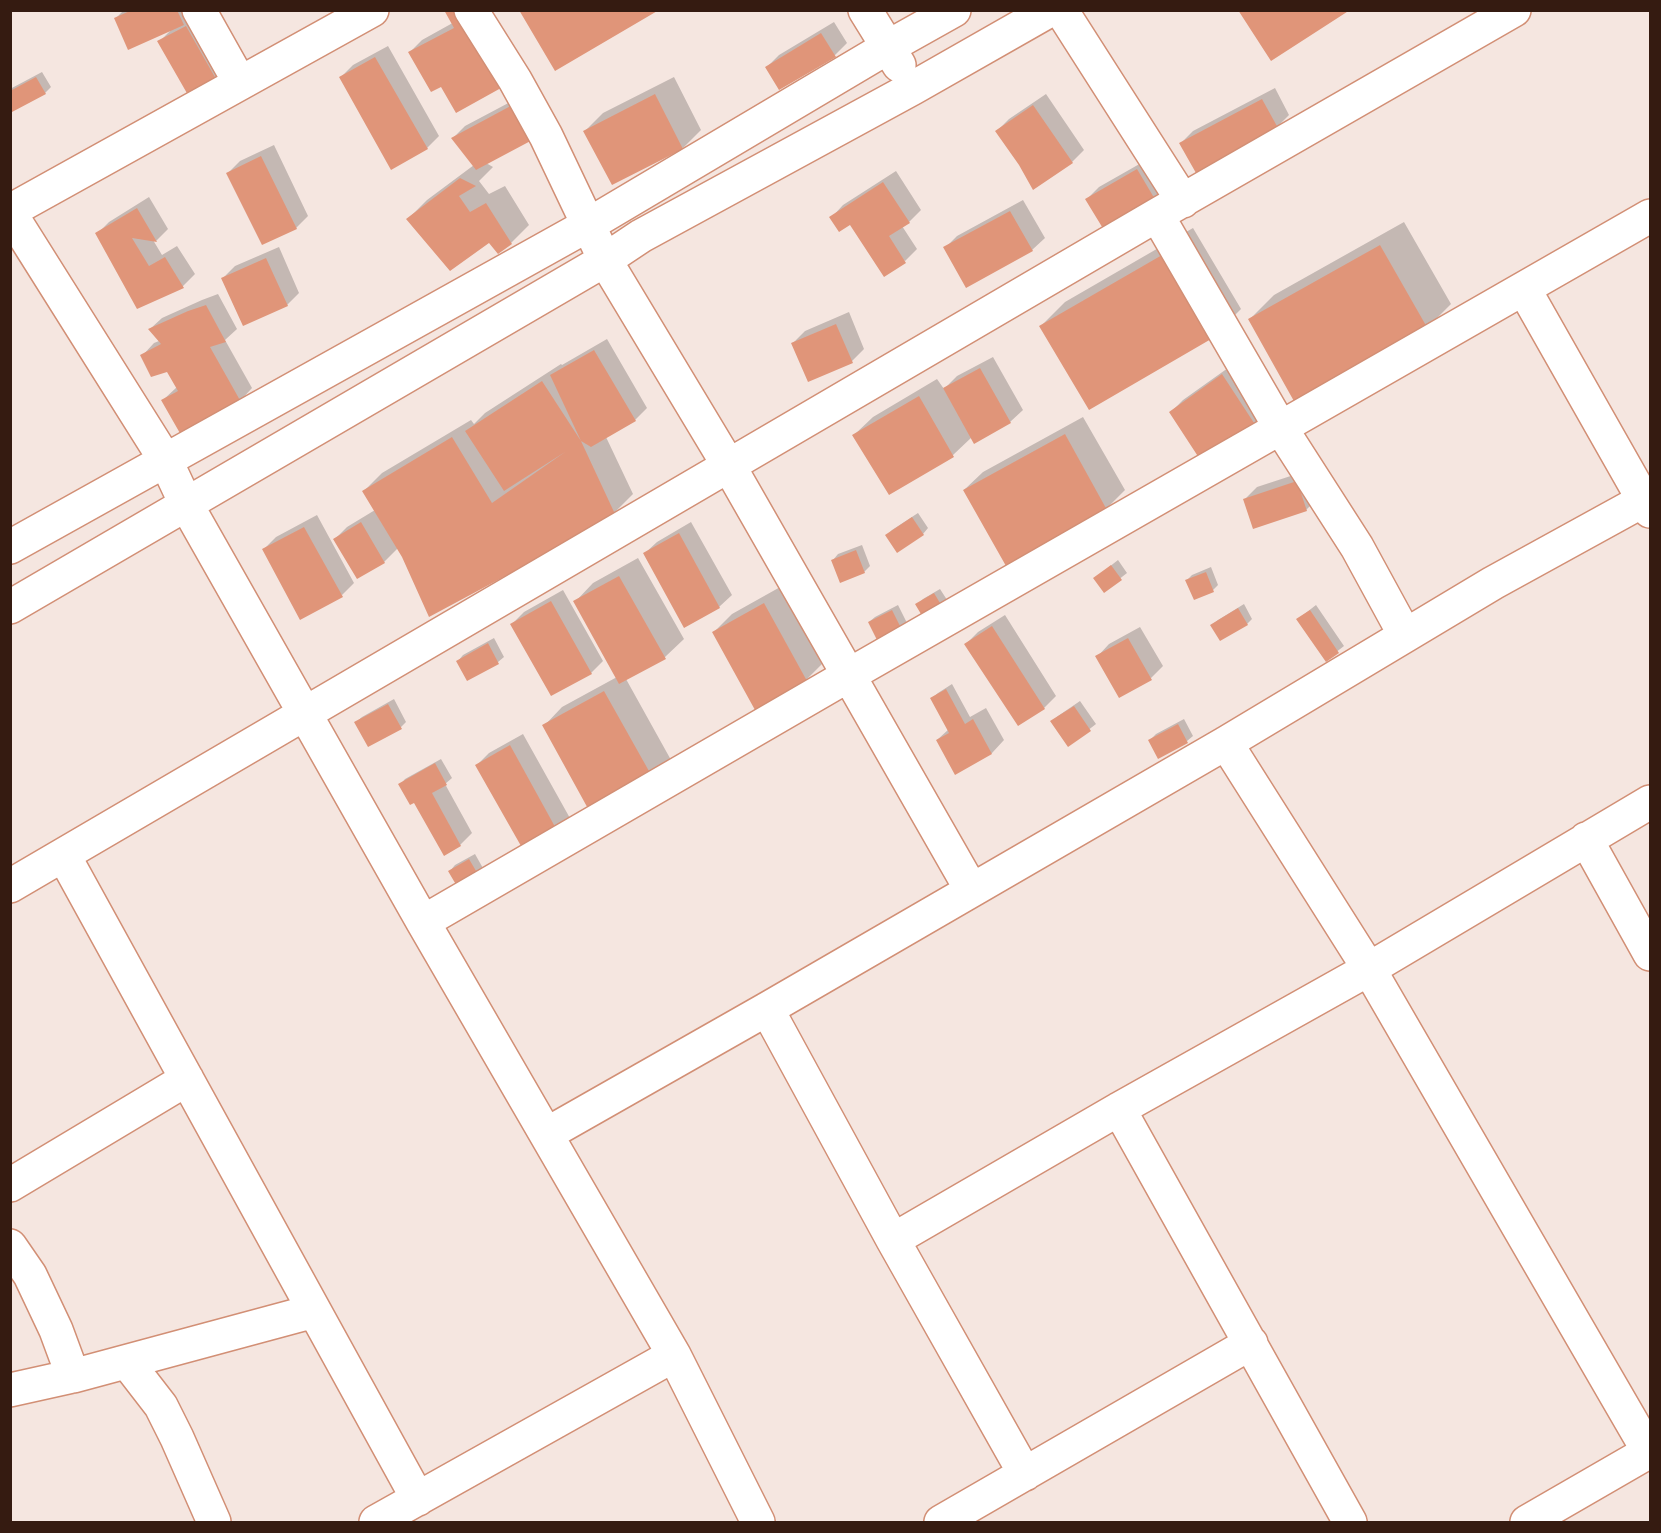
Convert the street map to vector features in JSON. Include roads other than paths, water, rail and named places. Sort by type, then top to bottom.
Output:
[{"type":"street","points":[[199,10],[240,83]]},
{"type":"street","points":[[372,10],[10,212],[166,461],[186,504],[423,922],[674,1355],[758,1522]]},
{"type":"street","points":[[471,10],[546,135],[605,260],[729,466],[971,889]]},
{"type":"street","points":[[865,10],[913,88]]},
{"type":"street","points":[[10,547],[588,225],[954,10]]},
{"type":"street","points":[[10,607],[605,260],[641,236],[913,88],[1050,10]]},
{"type":"street","points":[[1062,10],[1170,208],[1280,428],[1357,547],[1405,635]]},
{"type":"street","points":[[10,886],[1170,208],[1514,10]]},
{"type":"street","points":[[423,922],[1650,216]]},
{"type":"street","points":[[547,1134],[1226,742],[1493,583],[1647,506],[1524,289]]},
{"type":"street","points":[[1226,742],[1369,969],[1650,1452],[1527,1522]]},
{"type":"street","points":[[893,1240],[1119,1109],[1369,969],[1650,802]]},
{"type":"street","points":[[1587,839],[1650,954]]},
{"type":"street","points":[[64,855],[418,1499]]},
{"type":"street","points":[[767,1009],[893,1240],[1025,1474]]},
{"type":"street","points":[[10,1185],[187,1079]]},
{"type":"street","points":[[1119,1109],[1350,1522]]},
{"type":"street","points":[[10,1246],[30,1275],[56,1330],[73,1376]]},
{"type":"street","points":[[10,1390],[127,1362],[314,1311]]},
{"type":"street","points":[[941,1522],[1251,1343]]},
{"type":"street","points":[[376,1522],[674,1355]]},
{"type":"street","points":[[127,1362],[161,1406],[214,1522]]}]
